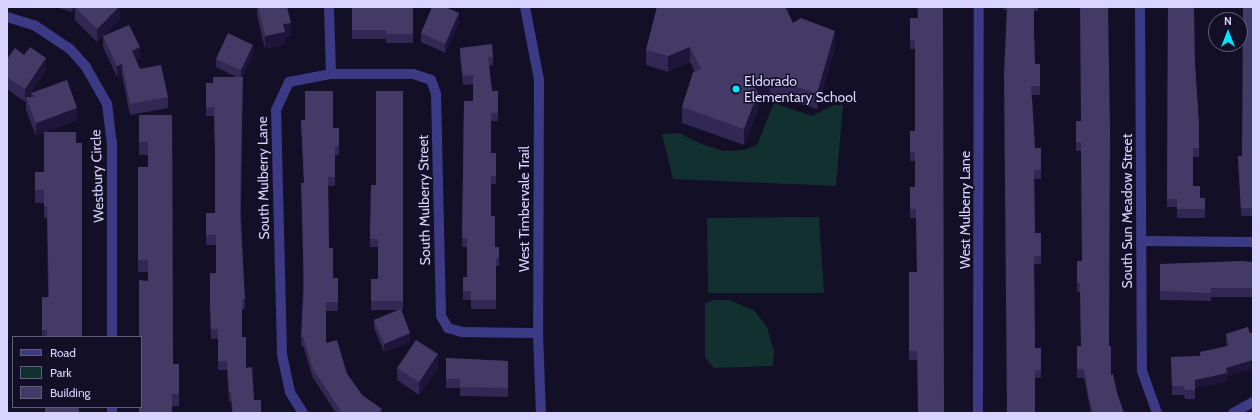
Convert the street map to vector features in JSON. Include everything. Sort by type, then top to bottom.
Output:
[{"type":"street","points":[[329,7],[331,74]]},
{"type":"street","name":"West Timbervale Trail","points":[[525,7],[539,80],[538,333],[541,413]]},
{"type":"street","name":"West Mulberry Lane","points":[[978,413],[979,7]]},
{"type":"street","name":"South Sun Meadow Street","points":[[1140,7],[1142,371],[1157,413]]},
{"type":"street","name":"Westbury Circle","points":[[7,17],[34,25],[70,49],[86,68],[107,104],[112,142],[112,336]]},
{"type":"street","name":"South Mulberry Lane","points":[[303,413],[290,392],[282,353],[278,247],[276,110],[289,82],[331,74]]},
{"type":"street","name":"South Mulberry Street","points":[[331,74],[413,74],[431,80],[436,94],[441,316],[448,328],[462,332],[538,333]]},
{"type":"street","points":[[1141,241],[1253,242]]},
{"type":"street","points":[[1233,413],[1253,402]]},
{"type":"green space","points":[[774,103],[812,116],[834,105],[843,105],[836,186],[673,179],[662,134],[679,133],[701,144],[724,151],[744,150],[757,145]]},
{"type":"green space","points":[[819,217],[824,293],[708,293],[707,218]]},
{"type":"green space","points":[[713,300],[730,300],[755,311],[767,327],[774,352],[773,366],[714,368],[705,357],[705,303]]},
{"type":"building","points":[[75,7],[119,7],[97,29]]},
{"type":"building","points":[[258,7],[287,7],[291,23],[283,24],[285,32],[265,36]]},
{"type":"building","points":[[352,7],[413,8],[413,34],[386,34],[386,30],[352,30]]},
{"type":"building","points":[[432,7],[445,7],[459,13],[445,44],[421,33]]},
{"type":"building","points":[[657,7],[785,7],[793,23],[801,18],[835,31],[817,93],[770,79],[754,87],[758,93],[744,129],[682,107],[693,72],[701,69],[690,47],[668,56],[646,50]]},
{"type":"building","points":[[918,7],[943,7],[944,413],[918,413],[917,351],[909,351],[909,272],[917,272],[916,209],[910,209],[910,187],[915,187],[915,152],[910,152],[910,131],[915,131],[915,40],[910,40],[910,18],[918,18]]},
{"type":"building","points":[[1007,7],[1034,7],[1035,64],[1040,64],[1040,86],[1031,86],[1035,148],[1041,148],[1041,170],[1034,170],[1035,233],[1041,233],[1041,256],[1034,256],[1035,348],[1041,348],[1041,370],[1035,370],[1035,413],[1007,413],[1004,74]]},
{"type":"building","points":[[1080,7],[1108,7],[1110,129],[1109,346],[1111,346],[1111,375],[1113,374],[1117,393],[1124,413],[1094,413],[1090,403],[1084,369],[1077,369],[1077,346],[1081,346],[1080,283],[1077,283],[1077,261],[1082,261],[1081,142],[1076,142],[1076,121],[1081,121]]},
{"type":"building","points":[[1168,7],[1194,7],[1199,148],[1193,148],[1193,186],[1200,186],[1200,198],[1205,198],[1205,209],[1177,209],[1177,199],[1167,199]]},
{"type":"building","points":[[1243,7],[1253,7],[1253,208],[1241,208],[1238,156],[1242,156],[1243,52],[1248,52],[1248,12],[1243,12]]},
{"type":"building","points":[[129,25],[140,47],[132,51],[140,69],[161,65],[168,97],[130,104],[122,64],[117,66],[103,36]]},
{"type":"building","points":[[228,33],[253,45],[241,70],[216,59]]},
{"type":"building","points":[[492,44],[493,57],[488,57],[492,91],[498,91],[498,113],[491,113],[491,153],[496,153],[496,176],[491,176],[491,216],[495,216],[495,247],[499,247],[499,258],[496,258],[496,300],[471,300],[471,291],[463,291],[463,277],[467,277],[467,238],[462,238],[464,101],[473,101],[473,75],[463,76],[460,48]]},
{"type":"building","points":[[30,47],[46,58],[25,89],[7,77],[7,59],[15,48],[24,55]]},
{"type":"building","points":[[213,77],[243,77],[240,213],[245,299],[242,299],[242,337],[246,337],[246,368],[252,367],[254,400],[261,400],[261,413],[233,413],[231,392],[229,392],[227,361],[218,361],[218,329],[211,329],[210,273],[216,273],[216,235],[206,235],[206,213],[215,213],[215,143],[214,107],[206,107],[206,83],[213,83]]},
{"type":"building","points":[[67,80],[77,108],[36,123],[26,97],[36,97],[31,93]]},
{"type":"building","points":[[305,91],[333,91],[333,128],[339,128],[339,146],[335,146],[335,177],[328,177],[329,248],[333,248],[333,278],[338,278],[338,302],[326,302],[326,343],[337,340],[347,374],[362,395],[382,409],[379,413],[342,413],[313,369],[303,337],[301,337],[304,286],[301,183],[304,183],[301,120],[305,120]]},
{"type":"building","points":[[376,91],[403,91],[403,301],[371,301],[371,279],[378,279],[378,239],[370,239],[371,185],[376,185]]},
{"type":"building","points":[[139,115],[172,115],[173,364],[179,364],[179,394],[172,394],[172,413],[139,413],[139,408],[142,408],[142,336],[139,336],[139,280],[148,281],[148,260],[138,260],[138,167],[148,167],[148,142],[139,142]]},
{"type":"building","points":[[44,132],[76,132],[76,143],[82,143],[82,336],[47,336],[47,330],[42,330],[42,297],[49,297],[47,206],[44,206],[44,190],[35,190],[35,172],[44,172]]},
{"type":"building","points":[[1241,261],[1253,262],[1253,288],[1211,288],[1211,293],[1160,291],[1160,264]]},
{"type":"building","points":[[401,309],[410,333],[384,344],[374,320]]},
{"type":"building","points":[[1248,327],[1250,333],[1253,333],[1253,360],[1226,368],[1227,373],[1195,380],[1195,390],[1185,390],[1184,386],[1172,386],[1171,357],[1201,356],[1200,352],[1229,346],[1226,334]]},
{"type":"building","points":[[416,340],[438,354],[419,382],[397,368]]},
{"type":"building","points":[[446,358],[508,361],[508,388],[460,387],[460,379],[446,379]]},
{"type":"building","points":[[45,408],[79,408],[79,413],[45,413]]},
{"type":"place","name":"Eldorado Elementary School","points":[[736,89]]}]
